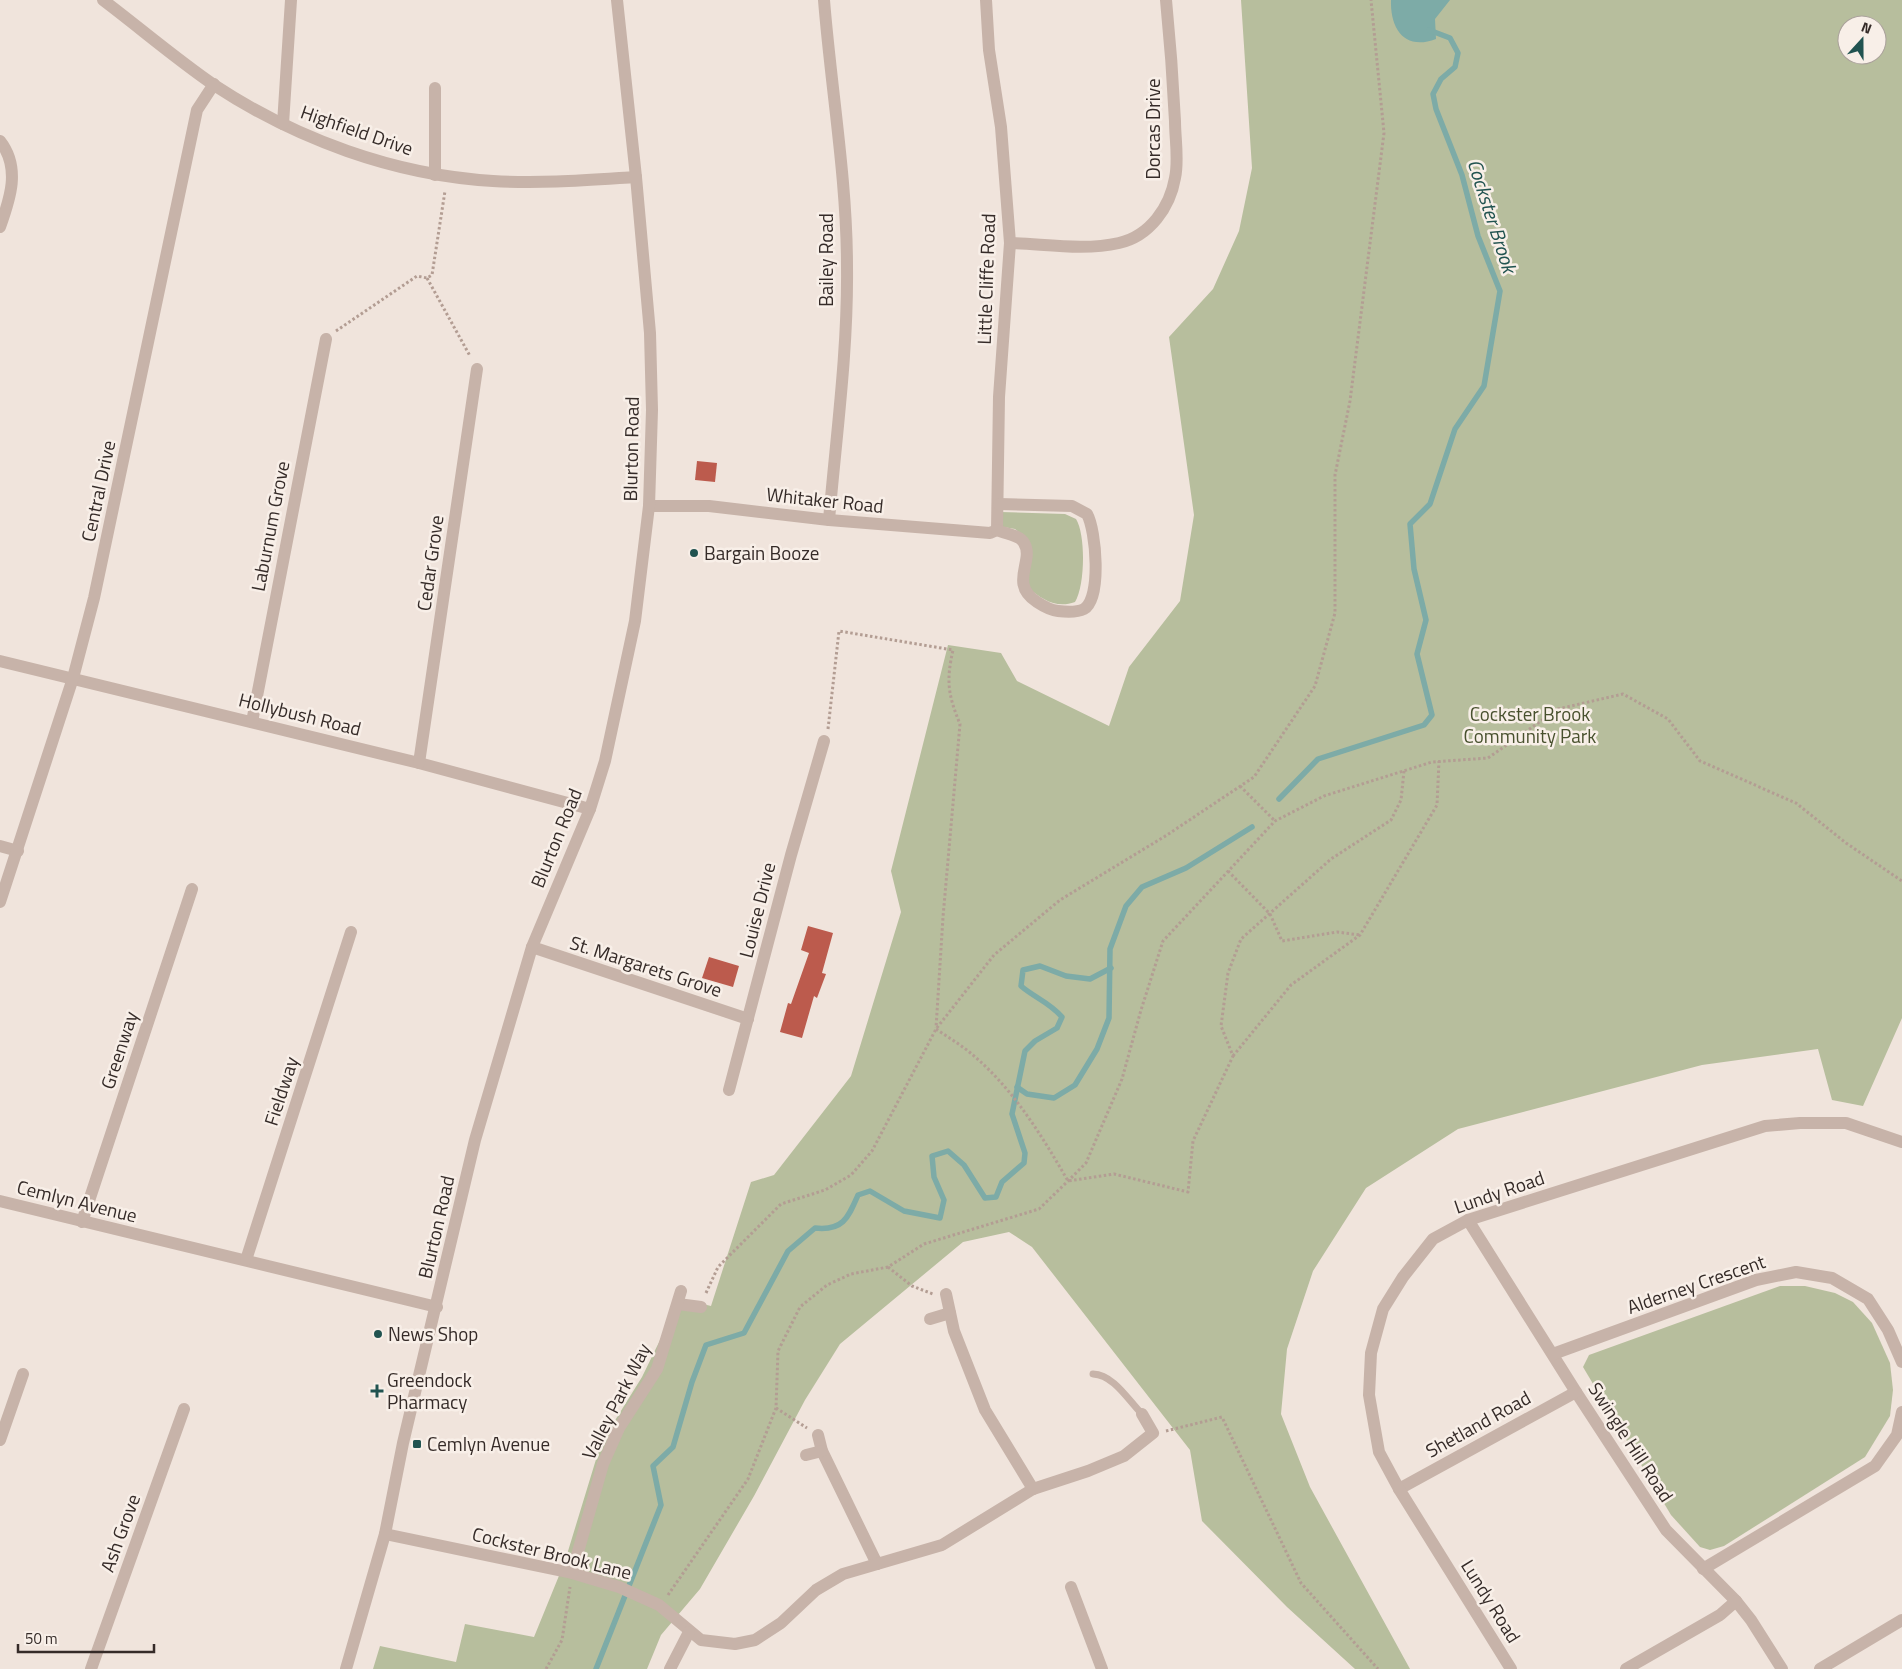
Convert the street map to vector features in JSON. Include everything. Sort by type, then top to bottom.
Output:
[{"type":"street","name":"Highfield Drive","points":[[103,0],[214,84],[283,124],[360,156],[441,176],[492,181],[550,182],[636,177]]},
{"type":"street","points":[[283,124],[291,0]]},
{"type":"street","name":"Blurton Road","points":[[346,1669],[385,1534],[403,1443],[476,1140],[532,948],[590,809],[605,761],[635,621],[649,506],[652,410],[650,333],[617,0]]},
{"type":"street","name":"Bailey Road","points":[[824,0],[830,80],[845,209],[847,269],[829,520]]},
{"type":"street","name":"Little Cliffe Road","points":[[986,0],[988,50],[1001,128],[1010,243],[999,397],[999,504],[997,530]]},
{"type":"street","name":"Dorcas Drive","points":[[1010,243],[1092,247],[1121,243],[1145,231],[1159,218],[1169,199],[1176,177],[1171,42],[1166,0]]},
{"type":"street","name":"Central Drive","points":[[0,902],[73,678],[94,598],[197,110],[214,84]]},
{"type":"street","points":[[435,88],[441,176]]},
{"type":"street","points":[[0,141],[11,162],[12,178],[11,196],[0,228]]},
{"type":"street","name":"Laburnum Grove","points":[[252,722],[326,338]]},
{"type":"street","name":"Cedar Grove","points":[[419,763],[477,369]]},
{"type":"street","points":[[997,530],[1017,536],[1024,542],[1026,551],[1023,583],[1033,600],[1056,611],[1074,612],[1085,608],[1090,600],[1095,579],[1095,534],[1087,514],[1072,506],[999,504]]},
{"type":"street","name":"Whitaker Road","points":[[649,506],[709,506],[829,520],[990,533],[997,530]]},
{"type":"street","name":"Hollybush Road","points":[[0,661],[419,763],[590,809]]},
{"type":"street","name":"Louise Drive","points":[[729,1090],[791,855],[824,741]]},
{"type":"street","points":[[0,846],[18,850]]},
{"type":"street","name":"Greenway","points":[[82,1222],[192,890]]},
{"type":"street","name":"Fieldway","points":[[246,1260],[351,932]]},
{"type":"street","name":"St. Margarets Grove","points":[[532,948],[748,1019]]},
{"type":"street","name":"Lundy Road","points":[[1511,1669],[1399,1489],[1379,1452],[1369,1395],[1371,1353],[1383,1309],[1403,1277],[1433,1239],[1468,1220],[1765,1126],[1846,1123],[1902,1142]]},
{"type":"street","name":"Cemlyn Avenue","points":[[0,1201],[437,1307]]},
{"type":"street","name":"Swingle Hill Road","points":[[1468,1220],[1576,1392],[1666,1530],[1736,1601],[1751,1620],[1782,1669]]},
{"type":"street","name":"Alderney Crescent","points":[[1553,1354],[1756,1280],[1796,1272],[1832,1278],[1868,1300],[1888,1330],[1902,1362]]},
{"type":"street","name":"Valley Park Way","points":[[572,1573],[603,1464],[619,1428],[657,1369],[681,1291]]},
{"type":"street","points":[[946,1294],[959,1345],[985,1410],[1034,1489]]},
{"type":"street","points":[[678,1304],[701,1308]]},
{"type":"street","points":[[930,1318],[950,1313]]},
{"type":"street","points":[[0,1440],[23,1374]]},
{"type":"street","name":"Shetland Road","points":[[1399,1489],[1576,1392]]},
{"type":"street","name":"Ash Grove","points":[[91,1669],[184,1409]]},
{"type":"street","points":[[1703,1569],[1875,1466],[1900,1429],[1902,1412]]},
{"type":"street","name":"Cockster Brook Lane","points":[[385,1534],[572,1573],[619,1587],[639,1594],[660,1605],[689,1632],[701,1640],[736,1644],[755,1640],[781,1623],[816,1590],[843,1574],[942,1545],[1034,1489],[1088,1471],[1124,1456],[1153,1433],[1142,1414]]},
{"type":"street","points":[[818,1435],[822,1451],[877,1564]]},
{"type":"street","points":[[806,1455],[822,1451]]},
{"type":"street","points":[[1070,1587],[1102,1669]]},
{"type":"street","points":[[1626,1669],[1720,1615],[1736,1601]]},
{"type":"street","points":[[1820,1669],[1902,1620]]},
{"type":"street","points":[[670,1669],[689,1632]]},
{"type":"lane","name":"Cockster Brook Lane","points":[[1093,1374],[1101,1374],[1111,1381],[1142,1414]]},
{"type":"path","points":[[701,1308],[718,1267],[781,1204],[825,1190],[851,1175],[872,1151],[936,1029],[994,955],[1060,900],[1167,834],[1254,777],[1315,686],[1335,613],[1335,475],[1350,401],[1384,133],[1371,0]]},
{"type":"path","points":[[326,338],[417,276],[427,278],[432,275],[441,176]]},
{"type":"path","points":[[427,278],[477,369]]},
{"type":"path","points":[[824,741],[829,722],[839,631],[953,650],[948,674],[949,699],[960,724],[943,916],[936,1029]]},
{"type":"path","points":[[660,1605],[677,1585],[748,1479],[776,1408],[778,1351],[800,1307],[827,1285],[851,1274],[888,1267],[924,1244],[1039,1209],[1086,1163],[1122,1079],[1163,941],[1275,821],[1324,796],[1404,771],[1439,761],[1488,758],[1558,710],[1623,694],[1668,719],[1700,761],[1796,803],[1846,843],[1902,881]]},
{"type":"path","points":[[1068,1181],[1114,1174],[1188,1192],[1193,1141],[1232,1056],[1290,985],[1360,935],[1437,805],[1439,761]]},
{"type":"path","points":[[1232,1056],[1221,1026],[1228,973],[1242,939],[1331,859],[1391,820],[1401,800],[1404,771]]},
{"type":"path","points":[[1240,786],[1275,821]]},
{"type":"path","points":[[1228,871],[1270,914],[1282,941],[1337,932],[1360,935]]},
{"type":"path","points":[[936,1029],[974,1056],[1019,1105],[1032,1120],[1068,1181]]},
{"type":"path","points":[[888,1267],[912,1286],[933,1294],[946,1294]]},
{"type":"path","points":[[776,1408],[818,1435]]},
{"type":"path","points":[[1175,1430],[1222,1417],[1301,1583],[1378,1669]]},
{"type":"path","points":[[546,1669],[562,1640],[572,1573]]},
{"type":"green space","name":"Cockster Brook Community Park","points":[[1241,0],[1902,0],[1902,1018],[1863,1106],[1832,1100],[1818,1049],[1702,1065],[1458,1129],[1366,1188],[1313,1271],[1287,1349],[1281,1414],[1310,1487],[1410,1669],[1355,1669],[1287,1607],[1202,1521],[1190,1450],[1032,1247],[1009,1232],[963,1242],[840,1344],[805,1400],[754,1496],[700,1589],[661,1635],[647,1669],[373,1669],[380,1646],[456,1662],[465,1624],[534,1637],[565,1561],[601,1443],[642,1377],[663,1334],[674,1297],[711,1306],[751,1182],[774,1175],[851,1076],[901,912],[891,871],[948,645],[1001,653],[1017,681],[1109,726],[1129,667],[1180,601],[1194,515],[1169,337],[1213,289],[1239,231],[1252,168]]},
{"type":"green space","points":[[1001,512],[1065,514],[1076,519],[1081,536],[1083,560],[1081,585],[1075,602],[1055,604],[1028,588],[1026,538],[1015,529],[1003,527]]},
{"type":"green space","points":[[1780,1286],[1805,1286],[1835,1293],[1853,1302],[1872,1323],[1890,1363],[1893,1390],[1890,1416],[1865,1457],[1724,1546],[1710,1550],[1700,1547],[1671,1515],[1583,1367],[1589,1355]]},
{"type":"water","points":[[1391,0],[1450,0],[1435,19],[1436,39],[1416,42],[1408,40],[1402,35],[1393,20]]},
{"type":"building","points":[[697,461],[717,463],[715,482],[695,480]]},
{"type":"building","points":[[808,926],[833,933],[822,973],[826,974],[817,998],[814,996],[802,1038],[780,1032],[788,1003],[791,1004],[809,953],[801,950]]},
{"type":"building","points":[[709,957],[739,966],[733,987],[702,978]]},
{"type":"waterway","name":"Cockster Brook","points":[[1279,799],[1318,759],[1424,725],[1432,715],[1417,654],[1426,620],[1414,569],[1410,524],[1430,504],[1455,429],[1484,386],[1500,291],[1478,236],[1462,175],[1436,109],[1433,94],[1441,79],[1455,67],[1458,53],[1450,38],[1429,30]]},
{"type":"waterway","name":"Cockster Brook","points":[[1017,1087],[1027,1094],[1054,1098],[1075,1085],[1097,1049],[1109,1018],[1110,949],[1126,906],[1142,887],[1186,868],[1252,827]]},
{"type":"waterway","points":[[596,1669],[661,1505],[653,1466],[673,1447],[692,1382],[706,1345],[744,1333],[788,1251],[815,1228],[838,1225],[847,1216],[858,1195],[870,1191],[904,1211],[940,1218],[944,1200],[934,1177],[932,1156],[948,1151],[964,1165],[985,1198],[996,1197],[1002,1182],[1024,1163],[1025,1153],[1012,1114],[1025,1051],[1035,1041],[1057,1028],[1062,1017],[1021,986],[1023,970],[1040,966],[1066,976],[1090,979],[1111,968]]},
{"type":"place","name":"Bargain Booze","points":[[694,553]]},
{"type":"place","name":"News Shop","points":[[378,1334]]},
{"type":"place","name":"Greendock Pharmacy","points":[[377,1391]]},
{"type":"place","name":"Cemlyn Avenue","points":[[417,1444]]}]
